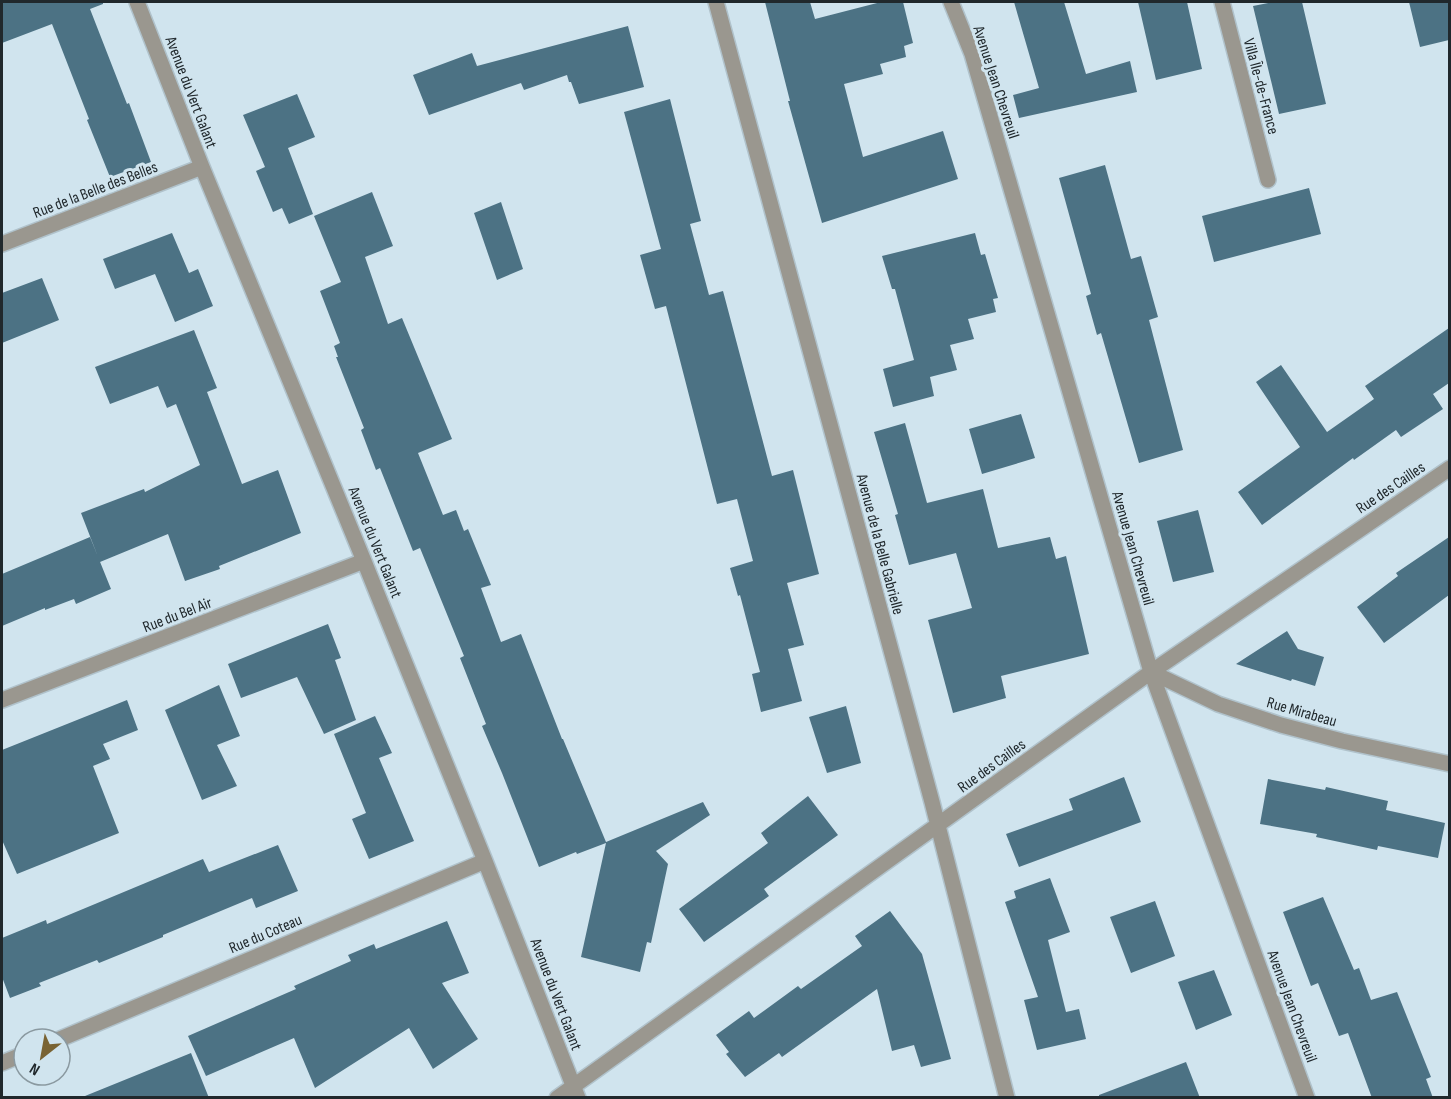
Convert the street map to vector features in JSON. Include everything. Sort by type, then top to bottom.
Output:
[{"type":"street","name":"Avenue du Vert Galant","points":[[137,2],[485,861],[576,1092]]},
{"type":"street","name":"Avenue de la Belle Gabrielle","points":[[716,2],[938,826],[1007,1098]]},
{"type":"street","name":"Avenue Jean Chevreuil","points":[[951,2],[972,54],[1151,672],[1307,1098]]},
{"type":"street","name":"Villa Île-de-France","points":[[1222,2],[1268,180]]},
{"type":"street","name":"Rue de la Belle des Belles","points":[[2,244],[202,167]]},
{"type":"street","name":"Rue des Cailles","points":[[557,1098],[576,1092],[1151,672],[1449,468]]},
{"type":"street","name":"Rue du Bel Air","points":[[2,700],[364,561]]},
{"type":"street","name":"Rue Mirabeau","points":[[1151,672],[1218,704],[1281,725],[1449,764]]},
{"type":"street","name":"Rue du Coteau","points":[[72,1034],[485,861]]},
{"type":"building","points":[[2,2],[103,2],[90,9],[151,162],[110,177],[52,24],[2,43]]},
{"type":"building","points":[[765,2],[810,2],[815,19],[881,2],[903,2],[913,43],[904,46],[906,57],[880,64],[883,74],[844,84],[863,157],[943,131],[958,179],[822,223],[788,101],[790,101]]},
{"type":"building","points":[[1014,2],[1064,2],[1086,74],[1130,61],[1137,92],[1019,118],[1013,95],[1039,88]]},
{"type":"building","points":[[1138,2],[1187,2],[1202,69],[1156,80]]},
{"type":"building","points":[[1273,2],[1302,2],[1326,104],[1279,114],[1253,6]]},
{"type":"building","points":[[1409,2],[1449,2],[1449,40],[1420,47]]},
{"type":"building","points":[[628,26],[644,87],[579,104],[567,75],[524,90],[521,83],[429,115],[413,75],[472,53],[477,66]]},
{"type":"building","points":[[297,94],[315,137],[288,148],[313,214],[289,224],[282,208],[273,212],[256,171],[265,167],[243,115]]},
{"type":"building","points":[[670,99],[701,221],[690,224],[709,295],[723,291],[772,476],[793,470],[819,574],[787,583],[804,645],[788,649],[802,701],[761,712],[752,674],[760,672],[740,595],[738,596],[730,568],[753,561],[737,499],[717,504],[666,306],[655,309],[640,255],[661,249],[624,112]]},
{"type":"building","points":[[1105,165],[1131,259],[1141,256],[1158,317],[1149,320],[1183,450],[1139,463],[1101,333],[1097,335],[1086,296],[1091,294],[1059,178]]},
{"type":"building","points":[[1309,188],[1321,234],[1214,262],[1202,216]]},
{"type":"building","points":[[372,192],[393,246],[365,257],[388,324],[402,318],[452,439],[418,453],[443,515],[456,510],[464,531],[468,529],[491,585],[481,588],[501,642],[521,634],[606,842],[703,802],[710,815],[656,851],[668,864],[651,943],[647,942],[640,972],[581,957],[606,843],[539,867],[482,726],[486,724],[460,658],[464,656],[420,548],[413,551],[380,468],[376,470],[361,430],[364,428],[336,357],[338,357],[334,346],[340,343],[320,291],[341,282],[314,216]]},
{"type":"building","points":[[501,202],[523,269],[497,280],[474,213]]},
{"type":"building","points":[[172,233],[189,273],[198,269],[213,306],[175,322],[155,274],[115,289],[103,259]]},
{"type":"building","points":[[975,233],[981,255],[985,254],[998,298],[993,299],[996,312],[968,319],[974,339],[950,345],[957,370],[930,377],[934,396],[893,407],[883,369],[914,360],[895,289],[892,289],[882,256]]},
{"type":"building","points":[[42,278],[59,320],[2,343],[2,293]]},
{"type":"building","points":[[1449,328],[1449,383],[1433,394],[1443,409],[1401,437],[1396,430],[1354,460],[1353,458],[1262,525],[1238,492],[1300,447],[1256,382],[1281,365],[1327,432],[1374,399],[1365,386]]},
{"type":"building","points":[[194,330],[217,388],[207,392],[242,484],[278,470],[301,533],[219,566],[220,569],[185,581],[168,534],[100,562],[81,513],[144,489],[145,492],[200,465],[176,404],[167,408],[158,386],[110,404],[95,367]]},
{"type":"building","points":[[1021,414],[1035,458],[982,474],[969,429]]},
{"type":"building","points":[[905,423],[927,503],[983,489],[998,548],[1050,537],[1056,559],[1066,556],[1089,654],[1001,676],[1006,698],[953,713],[928,620],[972,608],[956,553],[909,565],[895,515],[898,514],[874,432]]},
{"type":"building","points":[[1198,510],[1214,572],[1173,582],[1157,521]]},
{"type":"building","points":[[90,537],[111,589],[76,604],[74,599],[45,610],[45,608],[2,626],[2,574]]},
{"type":"building","points":[[1449,537],[1449,595],[1384,643],[1357,607],[1398,576],[1396,573]]},
{"type":"building","points":[[328,624],[341,658],[335,660],[356,720],[324,734],[297,677],[241,698],[228,664]]},
{"type":"building","points":[[1287,631],[1298,649],[1324,657],[1315,686],[1236,664]]},
{"type":"building","points":[[219,685],[240,736],[217,745],[237,786],[202,800],[165,710]]},
{"type":"building","points":[[127,700],[138,730],[103,744],[110,759],[93,766],[119,833],[17,874],[2,840],[2,750]]},
{"type":"building","points":[[846,706],[861,763],[827,773],[809,717]]},
{"type":"building","points":[[375,716],[392,753],[379,758],[414,841],[369,859],[352,819],[366,813],[334,734]]},
{"type":"building","points":[[1124,777],[1141,822],[1019,867],[1006,834],[1073,810],[1069,799]]},
{"type":"building","points":[[1268,779],[1325,790],[1326,787],[1388,801],[1386,810],[1445,823],[1438,858],[1378,846],[1377,850],[1316,837],[1317,834],[1260,824]]},
{"type":"building","points":[[808,796],[838,835],[764,889],[769,896],[704,942],[679,909],[768,843],[761,833]]},
{"type":"building","points":[[278,845],[298,891],[256,908],[252,898],[99,963],[97,960],[39,983],[41,986],[10,998],[2,977],[2,938],[46,920],[47,924],[203,859],[209,872]]},
{"type":"building","points":[[1050,878],[1070,932],[1048,940],[1066,1012],[1079,1009],[1086,1039],[1037,1050],[1024,1000],[1038,997],[1005,902],[1016,898],[1014,891]]},
{"type":"building","points":[[1323,897],[1354,970],[1359,968],[1371,1000],[1397,992],[1431,1077],[1426,1079],[1433,1098],[1372,1098],[1348,1033],[1339,1036],[1318,983],[1311,986],[1283,912]]},
{"type":"building","points":[[1155,901],[1175,956],[1131,973],[1110,917]]},
{"type":"building","points":[[890,911],[922,954],[951,1059],[921,1067],[914,1045],[892,1051],[877,989],[782,1057],[779,1053],[745,1077],[726,1054],[729,1052],[716,1035],[749,1011],[754,1018],[798,986],[801,989],[862,946],[855,936]]},
{"type":"building","points":[[447,921],[469,973],[442,983],[478,1039],[433,1069],[409,1028],[315,1088],[294,1038],[206,1076],[188,1036],[296,989],[294,986],[351,961],[348,955],[374,944],[376,949]]},
{"type":"building","points":[[1214,970],[1232,1015],[1196,1030],[1178,982]]},
{"type":"building","points":[[191,1053],[209,1098],[85,1098],[85,1096]]},
{"type":"building","points":[[1186,1062],[1200,1098],[1099,1098],[1099,1095]]}]
